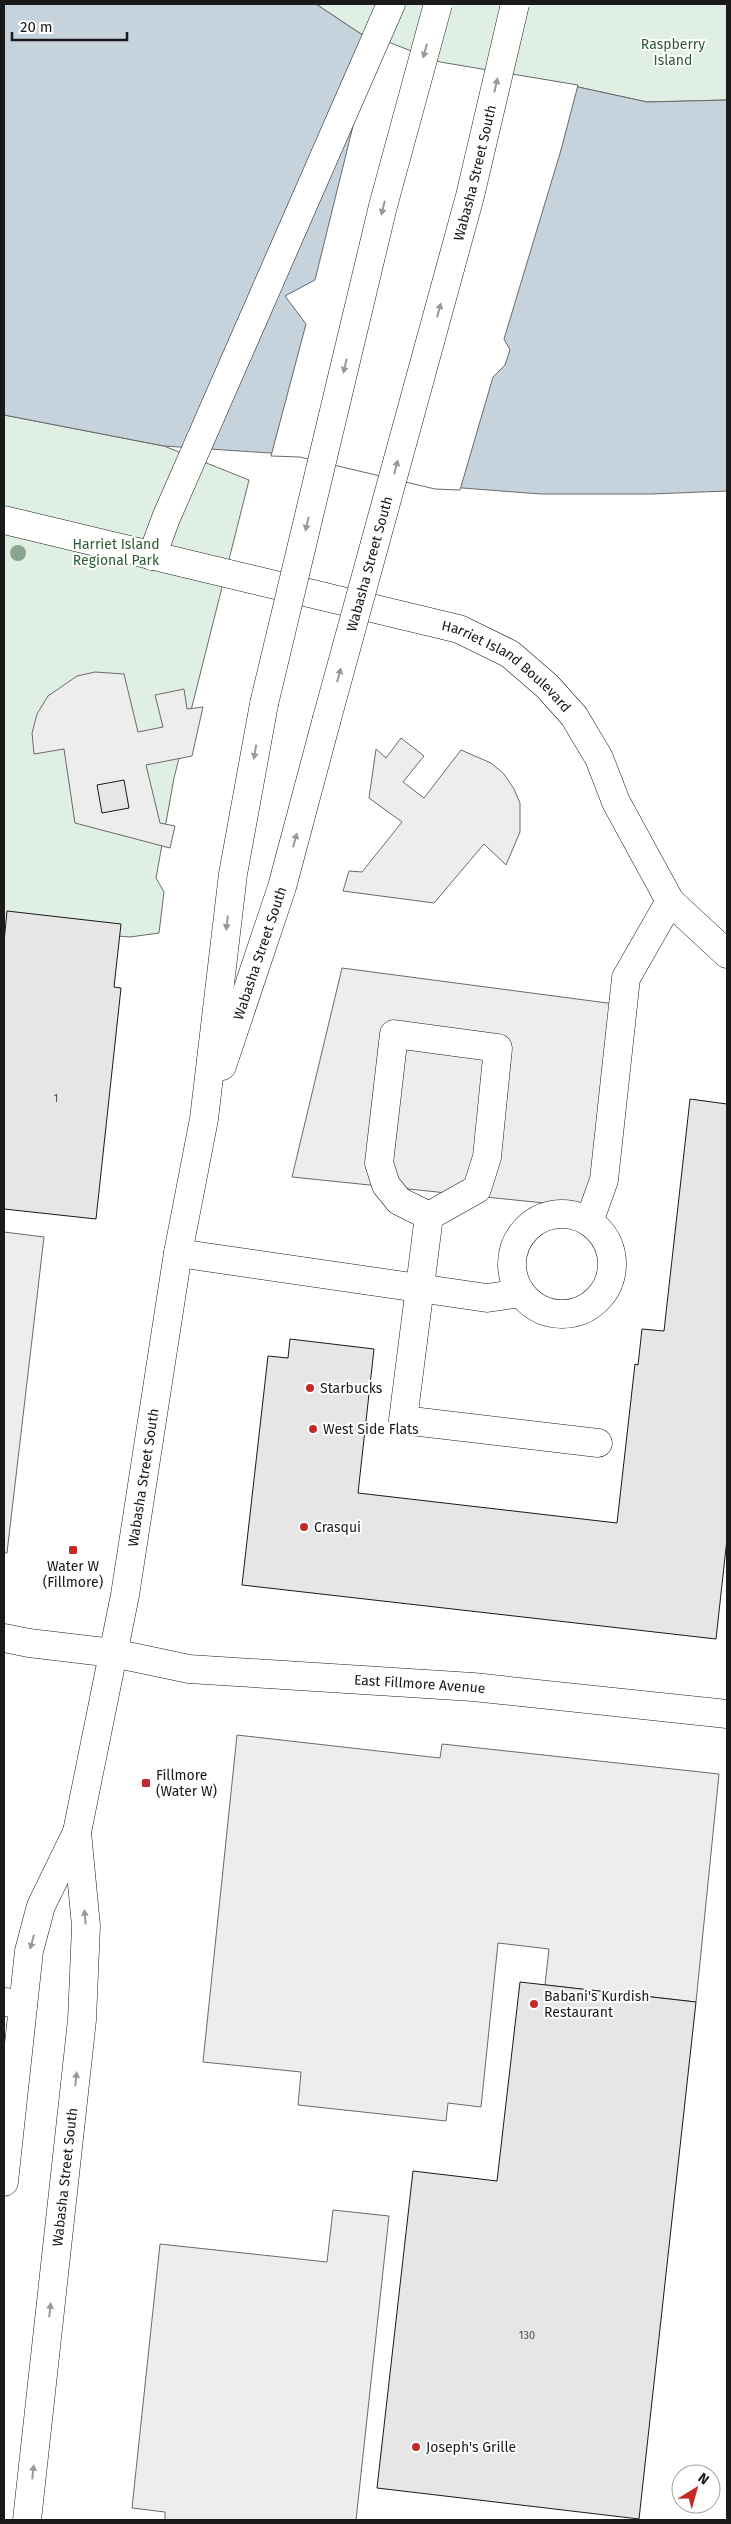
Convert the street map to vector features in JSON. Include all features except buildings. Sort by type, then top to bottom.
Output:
[{"type":"main road","name":"Wabasha Street South","points":[[4,2182],[14,2003],[41,1906],[76,1832],[125,1595],[178,1253],[204,1119],[233,874],[264,704],[383,206],[438,4]]},
{"type":"main road","name":"Wabasha Street South","points":[[204,1119],[282,887],[470,196],[515,4]]},
{"type":"main road","points":[[152,556],[166,518],[388,10]]},
{"type":"main road","name":"Harriet Island Boulevard","points":[[4,520],[458,628],[510,654],[547,686],[574,716],[599,758],[616,802],[670,901],[727,954]]},
{"type":"main road","points":[[589,1222],[604,1180],[626,978],[670,901]]},
{"type":"main road","points":[[394,1034],[498,1048],[487,1157],[477,1189],[429,1216],[399,1201],[386,1185],[379,1163],[394,1034]]},
{"type":"main road","points":[[556,1214],[573,1215],[589,1222],[601,1232],[609,1246],[612,1262],[610,1278],[598,1298],[579,1311],[563,1314],[547,1312],[533,1304],[521,1293],[514,1278],[512,1260],[516,1244],[525,1230],[539,1219],[556,1214]]},
{"type":"main road","points":[[429,1216],[403,1420],[598,1443]]},
{"type":"main road","points":[[178,1253],[487,1298],[521,1293]]},
{"type":"main road","name":"East Fillmore Avenue","points":[[4,1638],[29,1643],[113,1653],[189,1669],[472,1687],[727,1714]]},
{"type":"main road","name":"Wabasha Street South","points":[[27,2520],[82,2020],[86,1926],[76,1832]]},
{"type":"green space","name":"Raspberry Island","points":[[316,4],[727,4],[727,100],[647,102],[546,80],[439,64],[361,34]]},
{"type":"green space","name":"Harriet Island Regional Park","points":[[4,415],[164,446],[249,480],[174,778],[156,878],[164,892],[159,933],[130,937],[4,927]]},
{"type":"shaded area","points":[[4,4],[316,4],[361,34],[439,64],[546,80],[647,102],[727,100],[727,491],[651,494],[541,494],[436,486],[300,455],[164,446],[4,415]]},
{"type":"shaded area","points":[[95,672],[124,674],[138,732],[163,727],[155,695],[184,689],[187,709],[203,707],[192,756],[146,765],[160,823],[175,826],[170,848],[75,823],[64,749],[34,754],[32,733],[37,714],[48,696],[77,676]]},
{"type":"shaded area","points":[[401,738],[424,756],[403,782],[424,798],[461,750],[491,763],[504,774],[514,789],[520,803],[520,832],[506,865],[484,844],[434,903],[343,891],[349,871],[362,872],[402,822],[369,798],[376,749],[386,758]]},
{"type":"shaded area","points":[[342,968],[630,1006],[602,1209],[292,1177]]},
{"type":"shaded area","points":[[4,1232],[44,1237],[7,1553],[4,1553]]},
{"type":"shaded area","points":[[237,1735],[440,1758],[442,1744],[719,1774],[696,2002],[545,1985],[549,1949],[498,1943],[481,2107],[448,2103],[446,2121],[298,2105],[301,2072],[203,2062]]},
{"type":"shaded area","points":[[333,2210],[389,2216],[356,2520],[165,2520],[165,2512],[132,2508],[160,2244],[327,2262]]},
{"type":"pier","points":[[375,37],[440,62],[578,85],[561,150],[504,339],[510,350],[505,365],[493,377],[460,490],[435,489],[300,457],[271,456],[306,324],[285,296],[315,280]]},
{"type":"place","name":"Starbucks","points":[[310,1388]]},
{"type":"place","name":"West Side Flats","points":[[313,1429]]},
{"type":"place","name":"Crasqui","points":[[304,1527]]},
{"type":"place","name":"Water W (Fillmore)","points":[[73,1550]]},
{"type":"place","name":"Fillmore (Water W)","points":[[146,1783]]},
{"type":"place","name":"Babani's Kurdish Restaurant","points":[[534,2004]]},
{"type":"place","name":"Joseph's Grille","points":[[416,2447]]}]
